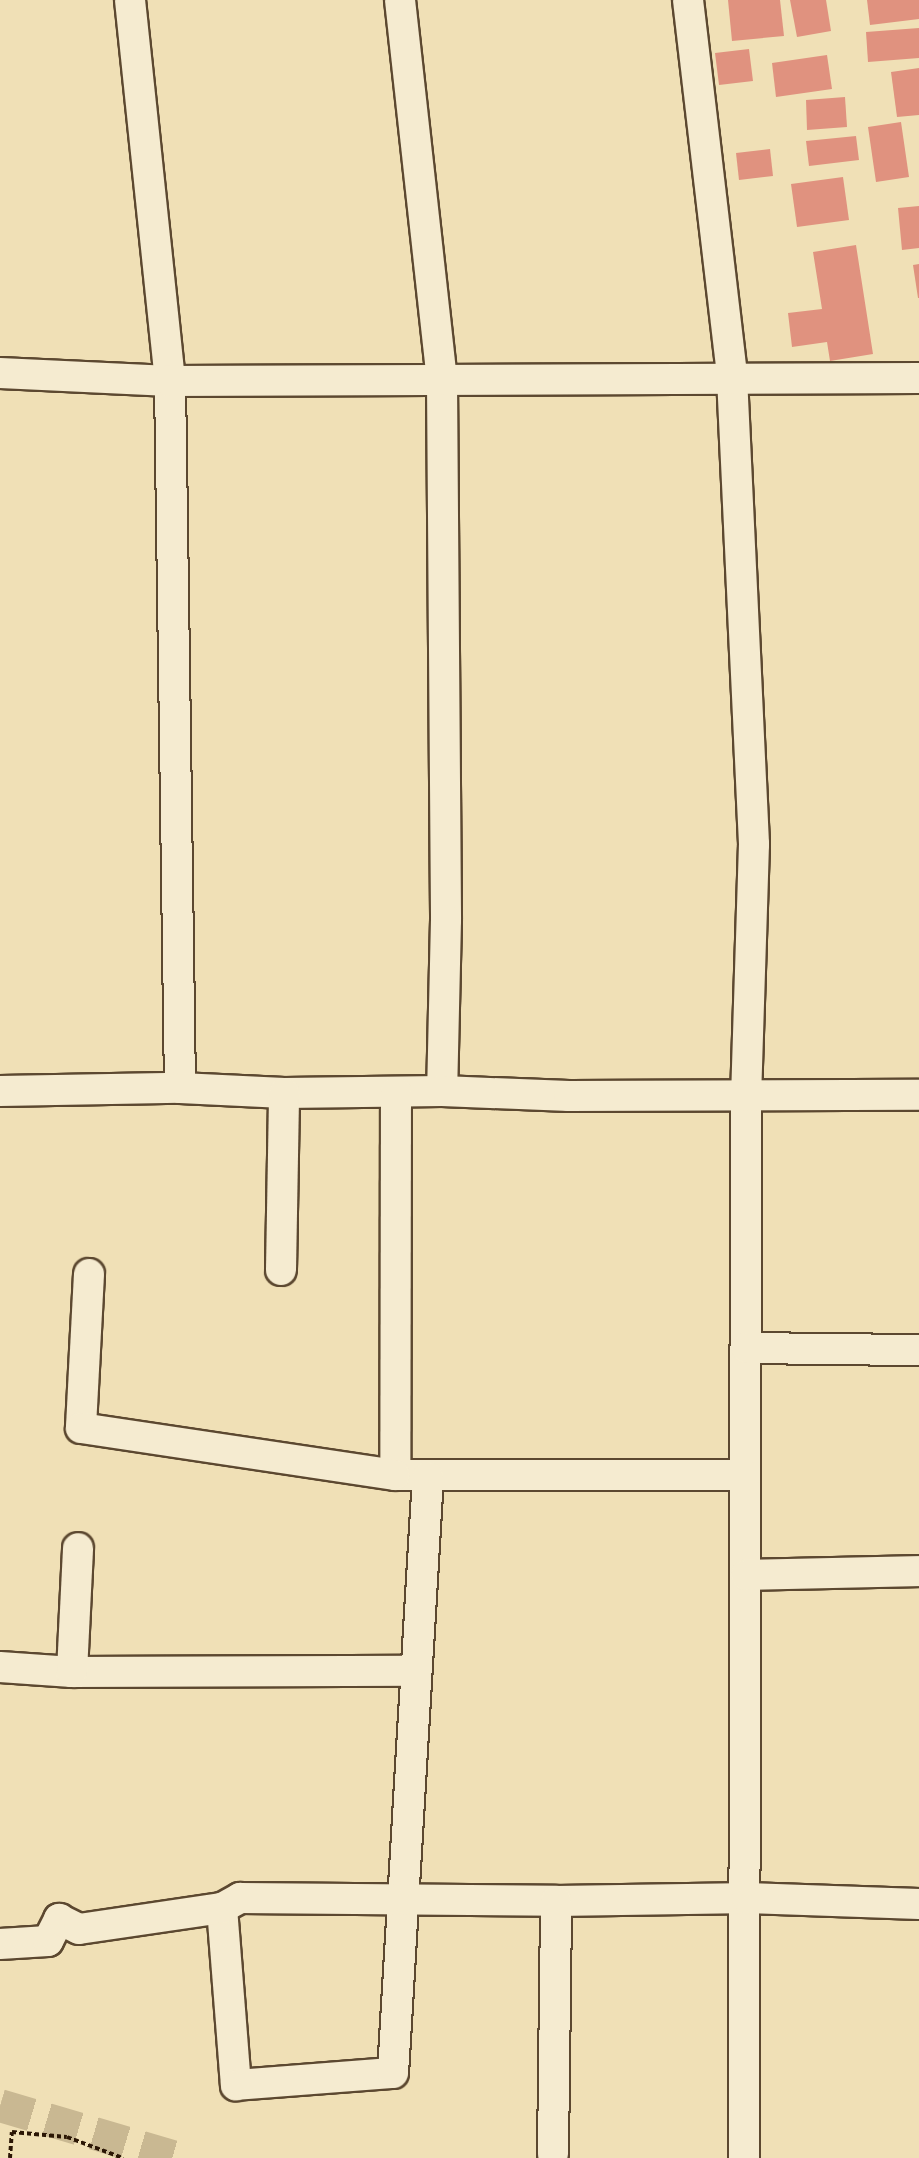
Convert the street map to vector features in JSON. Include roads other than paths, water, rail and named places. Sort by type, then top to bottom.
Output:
[{"type":"street","points":[[130,0],[170,381],[180,1088]]},
{"type":"street","points":[[400,0],[442,382],[446,920],[442,1091]]},
{"type":"street","points":[[688,0],[732,377],[754,844],[746,1096],[747,1898],[744,2158]]},
{"type":"street","points":[[0,373],[170,381],[442,382],[732,377],[919,378]]},
{"type":"street","points":[[0,1091],[180,1088],[284,1094],[442,1091],[569,1096],[919,1095]]},
{"type":"street","points":[[395,1475],[396,1092]]},
{"type":"street","points":[[281,1270],[284,1094]]},
{"type":"street","points":[[89,1274],[81,1428],[395,1475],[428,1477],[745,1474]]},
{"type":"street","points":[[747,1348],[919,1350]]},
{"type":"street","points":[[222,1908],[236,2085],[393,2073],[405,1926],[401,1901],[428,1477]]},
{"type":"street","points":[[72,1672],[78,1548]]},
{"type":"street","points":[[746,1575],[919,1572]]},
{"type":"street","points":[[0,1667],[72,1672],[416,1671]]},
{"type":"street","points":[[0,1944],[48,1941],[59,1919],[79,1929],[222,1908],[240,1898],[556,1901],[747,1898],[919,1904]]},
{"type":"street","points":[[554,2154],[556,1901]]},
{"type":"tunnel","points":[[0,2105],[179,2158]]}]
